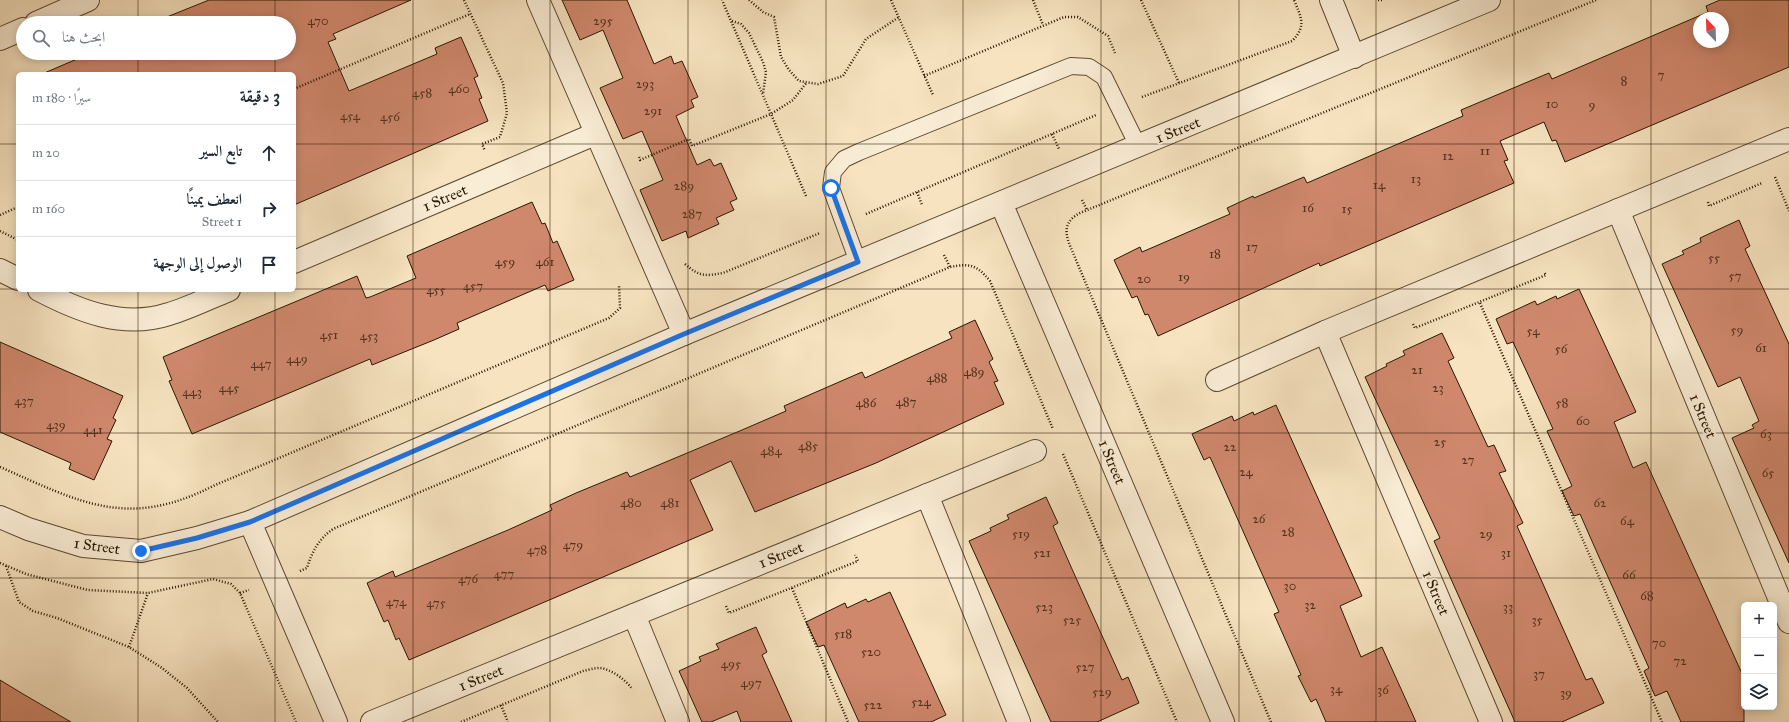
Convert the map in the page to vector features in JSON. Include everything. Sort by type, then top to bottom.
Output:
[{"type":"street","points":[[52,16],[88,0]]},
{"type":"street","points":[[538,0],[684,334]]},
{"type":"street","points":[[1331,0],[1354,57]]},
{"type":"street","name":"1 Street","points":[[0,517],[28,529],[83,546],[141,551],[197,538],[250,522],[684,334],[1489,0]]},
{"type":"street","points":[[0,39],[16,32]]},
{"type":"street","name":"1 Street","points":[[296,261],[596,134]]},
{"type":"street","points":[[1218,380],[1324,332],[1789,139]]},
{"type":"street","name":"1 Street","points":[[1001,202],[1223,722]]},
{"type":"street","name":"1 Street","points":[[1618,210],[1789,622]]},
{"type":"street","points":[[0,270],[16,278]]},
{"type":"street","points":[[43,292],[70,306],[101,317],[135,320],[168,315],[224,292]]},
{"type":"street","name":"1 Street","points":[[1324,332],[1491,722]]},
{"type":"street","name":"1 Street","points":[[372,722],[1035,450]]},
{"type":"street","points":[[927,495],[1019,722]]},
{"type":"street","points":[[250,522],[336,722]]},
{"type":"street","points":[[634,615],[678,722]]},
{"type":"lane","points":[[858,262],[831,188],[834,172],[844,159],[942,118],[1071,66],[1089,67],[1104,77],[1138,146]]},
{"type":"path","points":[[464,0],[503,83],[507,113],[500,137],[482,144],[494,177]]},
{"type":"path","points":[[722,0],[806,198]]},
{"type":"path","points":[[749,0],[763,12],[774,17],[781,57],[789,70],[800,80],[818,84],[843,76],[866,39],[899,17]]},
{"type":"path","points":[[892,0],[942,118]]},
{"type":"path","points":[[1033,0],[1043,25]]},
{"type":"path","points":[[1141,0],[1179,84]]},
{"type":"path","points":[[843,224],[1118,106],[1292,41],[1299,34],[1302,26],[1301,16],[1294,0]]},
{"type":"path","points":[[1378,0],[1384,0]]},
{"type":"path","points":[[1271,722],[1076,260],[1066,235],[1066,227],[1069,220],[1080,213],[1596,0]]},
{"type":"path","points":[[296,88],[470,14]]},
{"type":"path","points":[[924,76],[1064,17],[1078,17],[1108,36],[1116,57]]},
{"type":"path","points":[[731,21],[741,24],[750,33],[763,62],[766,72],[763,95]]},
{"type":"path","points":[[638,154],[640,160],[689,139],[692,146],[771,114],[793,100],[807,82]]},
{"type":"path","points":[[1775,177],[1789,211]]},
{"type":"path","points":[[0,215],[16,208]]},
{"type":"path","points":[[680,260],[695,272],[706,276],[724,273],[821,232],[818,226]]},
{"type":"path","points":[[0,231],[16,239]]},
{"type":"path","points":[[240,593],[307,568],[310,556],[316,545],[333,529],[950,267],[964,264],[974,266],[983,272],[990,281],[1054,432]]},
{"type":"path","points":[[0,467],[70,498],[96,506],[123,509],[150,508],[171,504],[193,496],[220,483],[609,318],[620,308],[619,285]]},
{"type":"path","points":[[1480,303],[1662,722]]},
{"type":"path","points":[[1060,446],[1177,722]]},
{"type":"path","points":[[0,563],[26,574],[88,590],[148,593],[214,579],[231,584],[240,593],[296,722]]},
{"type":"path","points":[[6,566],[19,602],[33,611],[57,618],[129,647],[162,668],[187,688],[218,722]]},
{"type":"path","points":[[792,588],[848,722]]},
{"type":"path","points":[[129,647],[148,593]]},
{"type":"path","points":[[461,722],[583,671],[600,668],[621,678],[636,693]]},
{"type":"path","points":[[501,705],[508,722]]},
{"type":"building","points":[[209,0],[411,0],[333,34],[336,39],[328,42],[349,91],[437,54],[435,48],[461,37],[478,76],[474,78],[482,98],[479,99],[488,121],[296,204],[296,72],[47,72],[75,60],[296,60],[296,16],[169,16]]},
{"type":"building","points":[[562,0],[627,0],[654,64],[671,56],[674,64],[682,61],[698,97],[691,100],[694,107],[676,116],[697,165],[710,159],[714,166],[721,163],[737,199],[730,202],[734,210],[716,218],[719,224],[688,238],[686,231],[662,241],[640,190],[663,180],[642,131],[623,139],[600,88],[623,78],[603,30],[580,40]]},
{"type":"building","points":[[1720,0],[1789,0],[1789,67],[1565,162],[1556,140],[1552,141],[1544,122],[1500,141],[1508,160],[1504,161],[1514,183],[1320,266],[1319,263],[1158,336],[1148,314],[1145,315],[1137,296],[1132,298],[1114,260],[1140,247],[1142,252],[1230,214],[1227,208],[1253,196],[1254,198],[1304,177],[1307,183],[1463,116],[1461,110],[1549,73],[1552,79],[1693,18],[1693,48],[1729,48],[1729,12],[1708,12],[1706,6]]},
{"type":"building","points":[[532,202],[542,224],[545,223],[553,243],[557,241],[574,280],[548,291],[545,285],[457,323],[459,329],[434,340],[372,365],[370,359],[192,434],[169,381],[172,380],[163,357],[357,276],[366,298],[416,278],[407,256]]},
{"type":"building","points":[[1739,220],[1750,246],[1745,249],[1789,344],[1789,563],[1732,438],[1754,428],[1752,425],[1759,421],[1740,377],[1718,387],[1662,264],[1684,254],[1682,251],[1701,242],[1700,238]]},
{"type":"building","points":[[1579,289],[1636,412],[1614,422],[1633,468],[1646,462],[1741,671],[1741,710],[1744,710],[1744,722],[1681,722],[1667,691],[1655,696],[1644,671],[1649,668],[1580,514],[1574,516],[1562,491],[1572,486],[1547,431],[1553,429],[1513,342],[1507,344],[1496,319],[1535,301],[1537,305],[1556,296],[1557,299]]},
{"type":"building","points":[[975,320],[993,359],[989,362],[998,381],[994,382],[1004,404],[876,463],[755,512],[731,461],[690,480],[713,530],[409,660],[399,638],[396,640],[388,620],[384,622],[367,583],[393,571],[395,577],[508,530],[552,510],[550,505],[576,493],[627,472],[630,477],[742,430],[786,411],[784,406],[862,372],[865,378],[952,338],[949,332]]},
{"type":"building","points":[[1442,333],[1454,358],[1448,361],[1488,447],[1494,445],[1506,471],[1499,473],[1523,523],[1517,526],[1586,680],[1592,678],[1604,703],[1562,722],[1515,722],[1434,541],[1440,538],[1365,377],[1387,366],[1386,364],[1405,355],[1403,351]]},
{"type":"building","points":[[0,342],[123,396],[113,418],[116,420],[107,439],[112,441],[94,480],[69,469],[71,463],[0,432]]},
{"type":"building","points":[[1276,405],[1362,596],[1340,606],[1361,657],[1382,647],[1416,722],[1326,722],[1316,699],[1311,702],[1298,676],[1301,675],[1274,614],[1279,612],[1210,457],[1204,460],[1192,434],[1232,416],[1234,421],[1253,412],[1254,415]]},
{"type":"building","points":[[1046,497],[1058,523],[1053,526],[1122,680],[1128,677],[1139,703],[1097,722],[1051,722],[969,541],[991,531],[990,528],[1009,519],[1007,515]]},
{"type":"building","points":[[890,592],[946,715],[931,722],[859,722],[824,645],[818,647],[806,622],[845,603],[847,608],[866,599],[868,602]]},
{"type":"building","points":[[756,627],[767,652],[762,655],[792,722],[741,722],[737,711],[711,722],[702,722],[679,671],[701,661],[699,657],[719,649],[716,644]]},
{"type":"building","points":[[0,680],[23,694],[71,722],[0,722]]},
{"type":"route","points":[[141,551],[197,538],[250,522],[684,334],[858,262],[831,188]]}]
